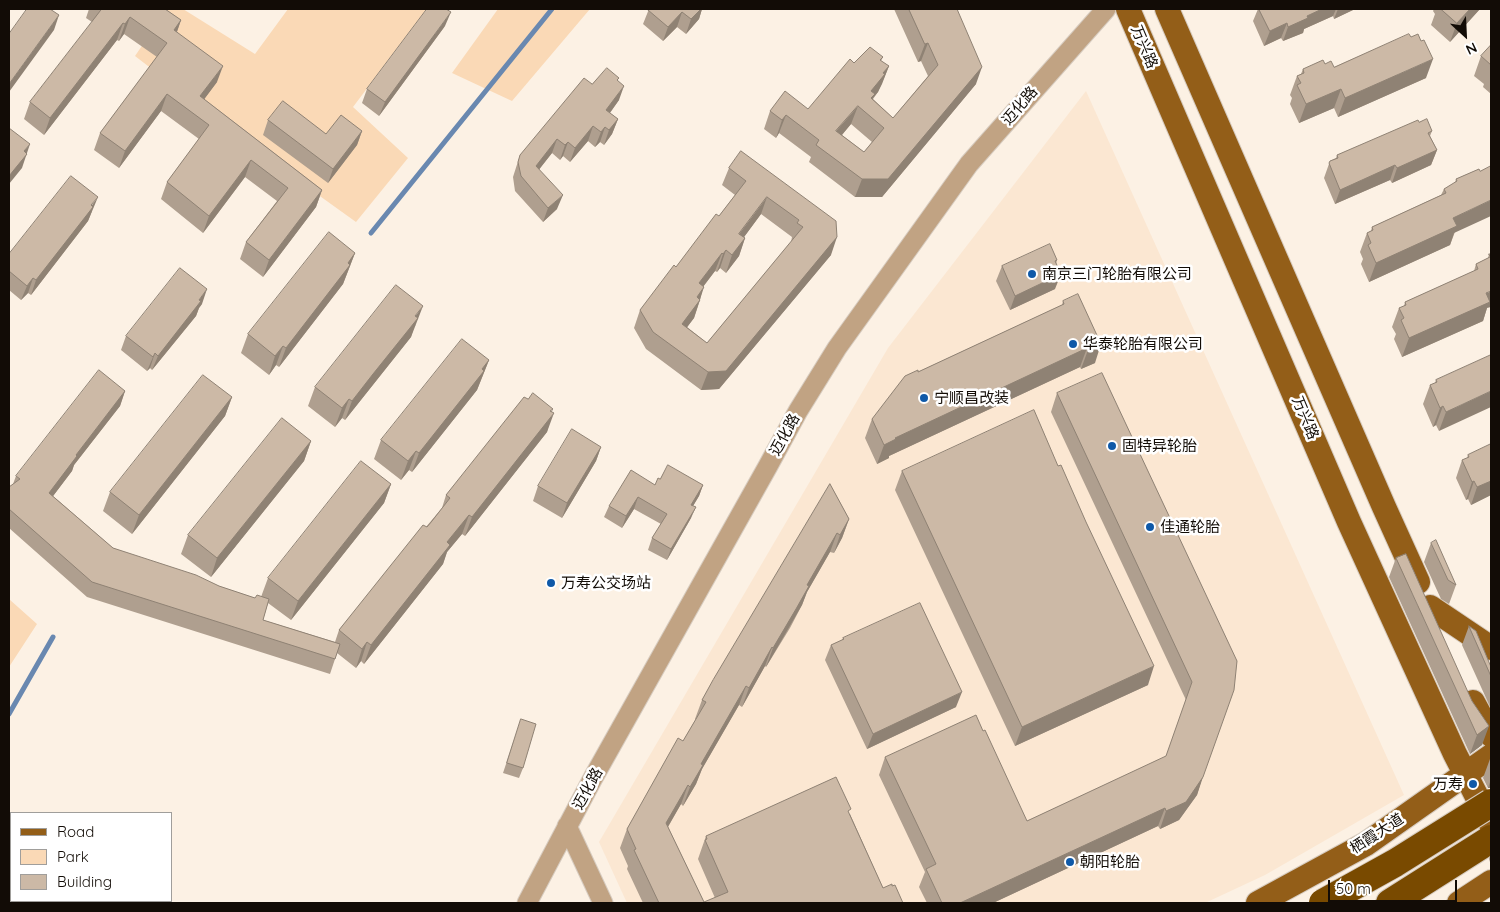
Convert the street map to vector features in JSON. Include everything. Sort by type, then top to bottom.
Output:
[{"type":"highway","points":[[1323,903],[1395,863],[1491,803]]},
{"type":"highway","points":[[1390,903],[1491,839]]},
{"type":"main road","name":"万兴路","points":[[1128,9],[1350,522],[1465,774],[1491,824]]},
{"type":"main road","points":[[1167,9],[1384,507],[1446,643]]},
{"type":"main road","points":[[1430,607],[1491,648]]},
{"type":"main road","points":[[1462,678],[1478,714],[1491,735]]},
{"type":"main road","name":"栖霞大道","points":[[1258,903],[1366,844],[1491,756]]},
{"type":"main road","points":[[1459,903],[1491,882]]},
{"type":"street","name":"迈化路","points":[[527,903],[567,826],[798,411],[838,348],[969,164],[1106,9]]},
{"type":"street","points":[[567,826],[603,903]]},
{"type":"shaded area","points":[[1086,91],[1404,795],[1265,875],[1205,903],[627,903],[599,842],[888,348]]},
{"type":"green space","points":[[167,9],[183,9],[255,54],[288,9],[427,9],[353,107],[408,158],[356,222],[271,161],[135,56]]},
{"type":"green space","points":[[498,9],[590,9],[512,101],[452,73]]},
{"type":"green space","points":[[9,599],[37,624],[9,667]]},
{"type":"building","points":[[27,9],[50,9],[59,15],[9,84],[9,34]]},
{"type":"building","points":[[102,9],[165,9],[181,20],[174,30],[223,66],[200,96],[322,190],[269,260],[246,242],[288,188],[251,160],[209,216],[167,182],[209,125],[167,94],[125,151],[100,133],[167,43],[130,17],[125,24],[123,23],[50,118],[30,102]]},
{"type":"building","points":[[427,9],[446,9],[451,12],[385,102],[367,89]]},
{"type":"building","points":[[649,9],[701,9],[691,19],[682,12],[668,27]]},
{"type":"building","points":[[909,9],[957,9],[982,67],[888,179],[862,179],[816,145],[819,140],[786,115],[782,120],[770,111],[785,91],[808,109],[850,59],[854,63],[870,47],[883,57],[880,60],[889,66],[871,91],[875,94],[871,98],[893,118],[938,65],[928,43],[925,44]],"holes":[[[858,106],[884,128],[864,152],[836,131]]]},
{"type":"building","points":[[1259,9],[1322,9],[1288,27],[1287,23],[1270,31]]},
{"type":"building","points":[[1441,9],[1470,9],[1457,23]]},
{"type":"building","points":[[1409,34],[1411,37],[1418,34],[1421,41],[1424,40],[1433,59],[1345,98],[1341,89],[1306,104],[1297,85],[1301,83],[1297,76],[1304,73],[1303,69],[1323,60],[1325,64],[1331,61],[1334,67]]},
{"type":"building","points":[[1491,45],[1491,65],[1481,56]]},
{"type":"building","points":[[607,68],[619,78],[617,80],[624,86],[606,110],[618,119],[609,130],[605,127],[601,132],[593,126],[575,148],[568,142],[565,145],[557,139],[536,166],[563,195],[548,208],[521,176],[518,162],[520,155],[584,78],[592,84]]},
{"type":"building","points":[[283,101],[326,134],[341,115],[362,131],[333,169],[268,120]]},
{"type":"building","points":[[1427,119],[1432,131],[1428,133],[1437,150],[1397,168],[1395,165],[1340,190],[1329,163],[1338,158],[1337,155],[1418,120],[1419,122]]},
{"type":"building","points":[[9,128],[30,144],[24,151],[27,154],[9,176]]},
{"type":"building","points":[[741,151],[836,221],[837,237],[726,371],[708,372],[653,332],[640,310],[674,265],[676,267],[716,214],[719,216],[746,181],[729,168]],"holes":[[[767,197],[799,220],[797,223],[803,227],[707,343],[682,324],[700,300],[697,297],[704,287],[699,283],[722,253],[726,250],[732,255],[745,238],[739,234]]]},
{"type":"building","points":[[1491,166],[1491,200],[1453,218],[1457,226],[1376,263],[1368,245],[1371,243],[1367,233],[1373,230],[1372,227],[1446,193],[1444,189],[1457,181],[1456,179]]},
{"type":"building","points":[[71,176],[98,197],[91,205],[93,207],[36,280],[33,278],[27,286],[9,271],[9,254]]},
{"type":"building","points":[[329,232],[355,253],[348,263],[350,265],[286,348],[283,346],[275,356],[248,334]]},
{"type":"building","points":[[1050,244],[1061,274],[1015,296],[1002,266]]},
{"type":"building","points":[[1489,254],[1491,254],[1491,291],[1486,293],[1490,302],[1409,338],[1401,320],[1404,318],[1399,308],[1406,305],[1405,302],[1478,269],[1476,264],[1490,257]]},
{"type":"building","points":[[180,268],[207,289],[199,300],[201,301],[158,356],[155,353],[153,357],[126,336]]},
{"type":"building","points":[[396,285],[423,306],[415,316],[418,318],[352,401],[349,399],[342,408],[315,387]]},
{"type":"building","points":[[1078,294],[1101,344],[1088,350],[1087,348],[895,438],[884,445],[872,419],[905,376],[918,370],[918,372],[1064,304],[1063,301]]},
{"type":"building","points":[[462,339],[489,360],[482,369],[484,371],[419,453],[416,451],[408,461],[381,440]]},
{"type":"building","points":[[1491,355],[1491,391],[1446,412],[1443,406],[1440,408],[1430,385],[1437,382],[1436,380]]},
{"type":"building","points":[[99,370],[125,391],[49,493],[113,548],[196,575],[219,586],[255,598],[257,595],[269,599],[263,620],[340,644],[335,659],[92,582],[9,509],[9,487],[20,479],[16,476]]},
{"type":"building","points":[[1102,373],[1237,661],[1234,690],[1203,777],[1186,802],[1166,811],[1165,808],[960,903],[942,903],[926,869],[936,864],[885,757],[976,715],[983,731],[985,730],[1027,821],[1166,756],[1192,682],[1057,393]]},
{"type":"building","points":[[203,375],[232,397],[139,515],[110,492]]},
{"type":"building","points":[[533,393],[553,409],[550,411],[554,413],[472,517],[469,515],[447,542],[450,545],[371,645],[367,642],[362,649],[339,630],[423,525],[427,527],[432,521],[450,498],[446,495],[524,397],[528,399]]},
{"type":"building","points":[[1034,410],[1058,466],[1061,465],[1154,666],[1022,727],[902,471]]},
{"type":"building","points":[[282,418],[311,441],[217,558],[188,535]]},
{"type":"building","points":[[572,429],[601,447],[567,503],[538,486]]},
{"type":"building","points":[[1491,444],[1491,481],[1477,487],[1474,481],[1472,482],[1462,460]]},
{"type":"building","points":[[361,461],[391,484],[298,601],[268,578]]},
{"type":"building","points":[[668,465],[703,485],[691,505],[696,507],[671,549],[652,538],[667,514],[638,497],[626,516],[609,506],[631,470],[655,485]]},
{"type":"building","points":[[830,484],[849,519],[840,535],[837,533],[807,585],[809,586],[796,609],[749,688],[746,686],[701,764],[703,765],[690,787],[688,785],[666,823],[704,902],[728,892],[705,840],[707,839],[706,836],[836,777],[851,809],[848,811],[883,888],[892,884],[892,886],[895,885],[903,903],[659,903],[634,850],[636,849],[627,829],[678,738],[683,741],[706,702],[702,700],[713,680]]},
{"type":"building","points":[[1436,540],[1456,585],[1448,580],[1431,543]]},
{"type":"building","points":[[1406,554],[1472,701],[1489,726],[1477,735],[1396,558]]},
{"type":"building","points":[[920,603],[962,692],[873,734],[831,645]]},
{"type":"building","points":[[1469,626],[1476,631],[1491,667],[1491,676]]},
{"type":"building","points":[[521,719],[536,724],[523,768],[507,763]]},
{"type":"waterway","points":[[371,233],[552,9]]},
{"type":"waterway","points":[[9,714],[53,637]]},
{"type":"place","name":"南京三门轮胎有限公司","points":[[1032,274]]},
{"type":"place","name":"华泰轮胎有限公司","points":[[1073,344]]},
{"type":"place","name":"宁顺昌改装","points":[[924,398]]},
{"type":"place","name":"固特异轮胎","points":[[1112,446]]},
{"type":"place","name":"佳通轮胎","points":[[1150,527]]},
{"type":"place","name":"万寿公交场站","points":[[551,583]]},
{"type":"place","name":"万寿","points":[[1473,784]]},
{"type":"place","name":"朝阳轮胎","points":[[1070,862]]}]
